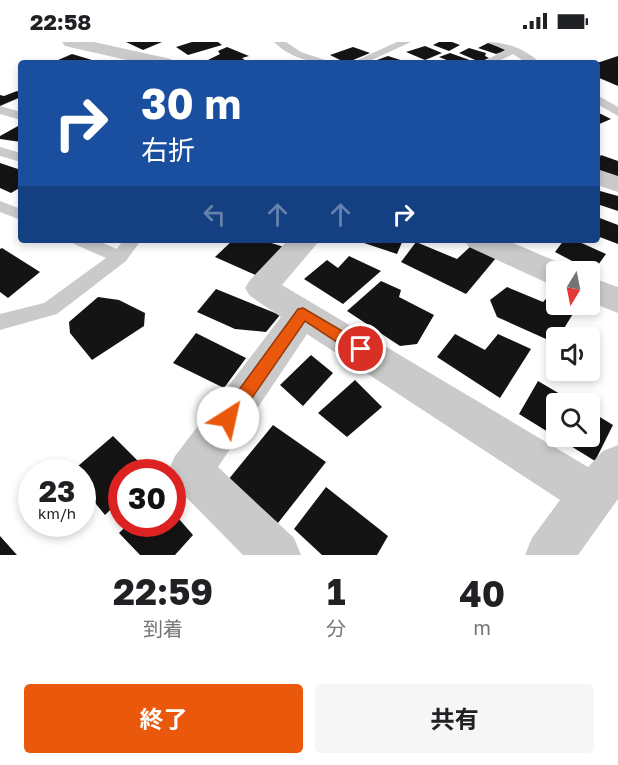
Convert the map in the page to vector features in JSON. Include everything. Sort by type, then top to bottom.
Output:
[{"type":"street","points":[[71,42],[151,60]]},
{"type":"street","points":[[600,178],[618,184]]},
{"type":"street","points":[[302,243],[261,288],[605,480],[549,555]]},
{"type":"street","points":[[486,243],[546,270]]},
{"type":"street","points":[[600,293],[618,301]]},
{"type":"street","points":[[277,555],[190,471],[303,313]]},
{"type":"lane","points":[[279,42],[297,54],[318,60]]},
{"type":"lane","points":[[377,42],[390,48]]},
{"type":"lane","points":[[363,60],[406,42]]},
{"type":"lane","points":[[492,42],[514,50],[531,60]]},
{"type":"lane","points":[[492,60],[514,50]]},
{"type":"lane","points":[[600,101],[618,112]]},
{"type":"lane","points":[[0,110],[18,115]]},
{"type":"lane","points":[[0,151],[18,157]]},
{"type":"lane","points":[[0,206],[18,214]]},
{"type":"lane","points":[[87,243],[120,257]]},
{"type":"lane","points":[[0,322],[50,309],[120,257],[130,243]]},
{"type":"building","points":[[126,42],[162,42],[143,50]]},
{"type":"building","points":[[192,42],[218,42],[222,45],[188,55],[176,47]]},
{"type":"building","points":[[439,42],[452,42],[460,45],[449,51],[433,45]]},
{"type":"building","points":[[488,43],[508,50],[496,54],[478,48]]},
{"type":"building","points":[[425,46],[442,53],[425,60],[406,52]]},
{"type":"building","points":[[227,47],[249,56],[242,58],[245,60],[208,60],[220,54],[218,51]]},
{"type":"building","points":[[353,47],[370,53],[353,60],[340,60],[330,55]]},
{"type":"building","points":[[469,48],[486,53],[485,56],[489,58],[475,60],[459,53]]},
{"type":"building","points":[[450,53],[470,60],[446,60],[439,57]]},
{"type":"building","points":[[72,54],[92,60],[58,60]]},
{"type":"building","points":[[388,56],[401,60],[377,60]]},
{"type":"building","points":[[618,56],[618,86],[600,78],[600,62]]},
{"type":"building","points":[[18,92],[18,98],[0,106],[0,95]]},
{"type":"building","points":[[600,114],[611,119],[600,124]]},
{"type":"building","points":[[18,126],[18,142],[0,139],[0,136]]},
{"type":"building","points":[[600,156],[618,161],[618,178],[600,172]]},
{"type":"building","points":[[0,163],[18,169],[18,189],[11,193],[0,188]]},
{"type":"building","points":[[600,191],[618,196],[618,211],[600,205]]},
{"type":"building","points":[[600,218],[618,225],[618,244],[600,237]]},
{"type":"building","points":[[230,243],[271,243],[287,248],[262,278],[215,257]]},
{"type":"building","points":[[364,243],[402,243],[397,254]]},
{"type":"building","points":[[415,243],[457,259],[471,246],[496,258],[466,294],[401,262]]},
{"type":"building","points":[[562,243],[582,243],[606,254],[600,262],[572,261],[555,252]]},
{"type":"building","points":[[2,248],[40,272],[8,298],[0,292],[0,249]]},
{"type":"building","points":[[349,256],[381,271],[343,304],[304,279],[327,260],[338,268]]},
{"type":"building","points":[[381,281],[401,290],[399,297],[434,315],[417,344],[400,346],[347,311]]},
{"type":"building","points":[[507,287],[543,302],[546,299],[546,315],[572,315],[565,327],[546,327],[546,339],[497,317],[490,300]]},
{"type":"building","points":[[216,289],[280,315],[266,332],[235,329],[197,312]]},
{"type":"building","points":[[98,297],[119,300],[145,313],[144,326],[92,360],[70,333],[69,322]]},
{"type":"building","points":[[196,333],[246,358],[224,388],[173,363]]},
{"type":"building","points":[[455,334],[485,350],[498,334],[531,349],[500,398],[437,357]]},
{"type":"building","points":[[311,355],[333,373],[303,406],[280,385]]},
{"type":"building","points":[[355,380],[382,407],[347,437],[318,413]]},
{"type":"building","points":[[538,381],[558,393],[546,393],[546,431],[519,414]]},
{"type":"building","points":[[600,417],[613,425],[595,461],[572,447],[600,447]]},
{"type":"building","points":[[273,425],[326,462],[278,523],[228,480]]},
{"type":"building","points":[[113,436],[136,459],[108,459],[108,512],[105,515],[96,504],[96,459],[86,459]]},
{"type":"building","points":[[326,487],[388,536],[377,555],[322,555],[294,529]]},
{"type":"building","points":[[186,527],[193,535],[175,555],[140,555],[123,537],[186,537]]},
{"type":"building","points":[[0,536],[17,555],[0,555]]},
{"type":"route","points":[[228,418],[303,313],[361,349]]}]
